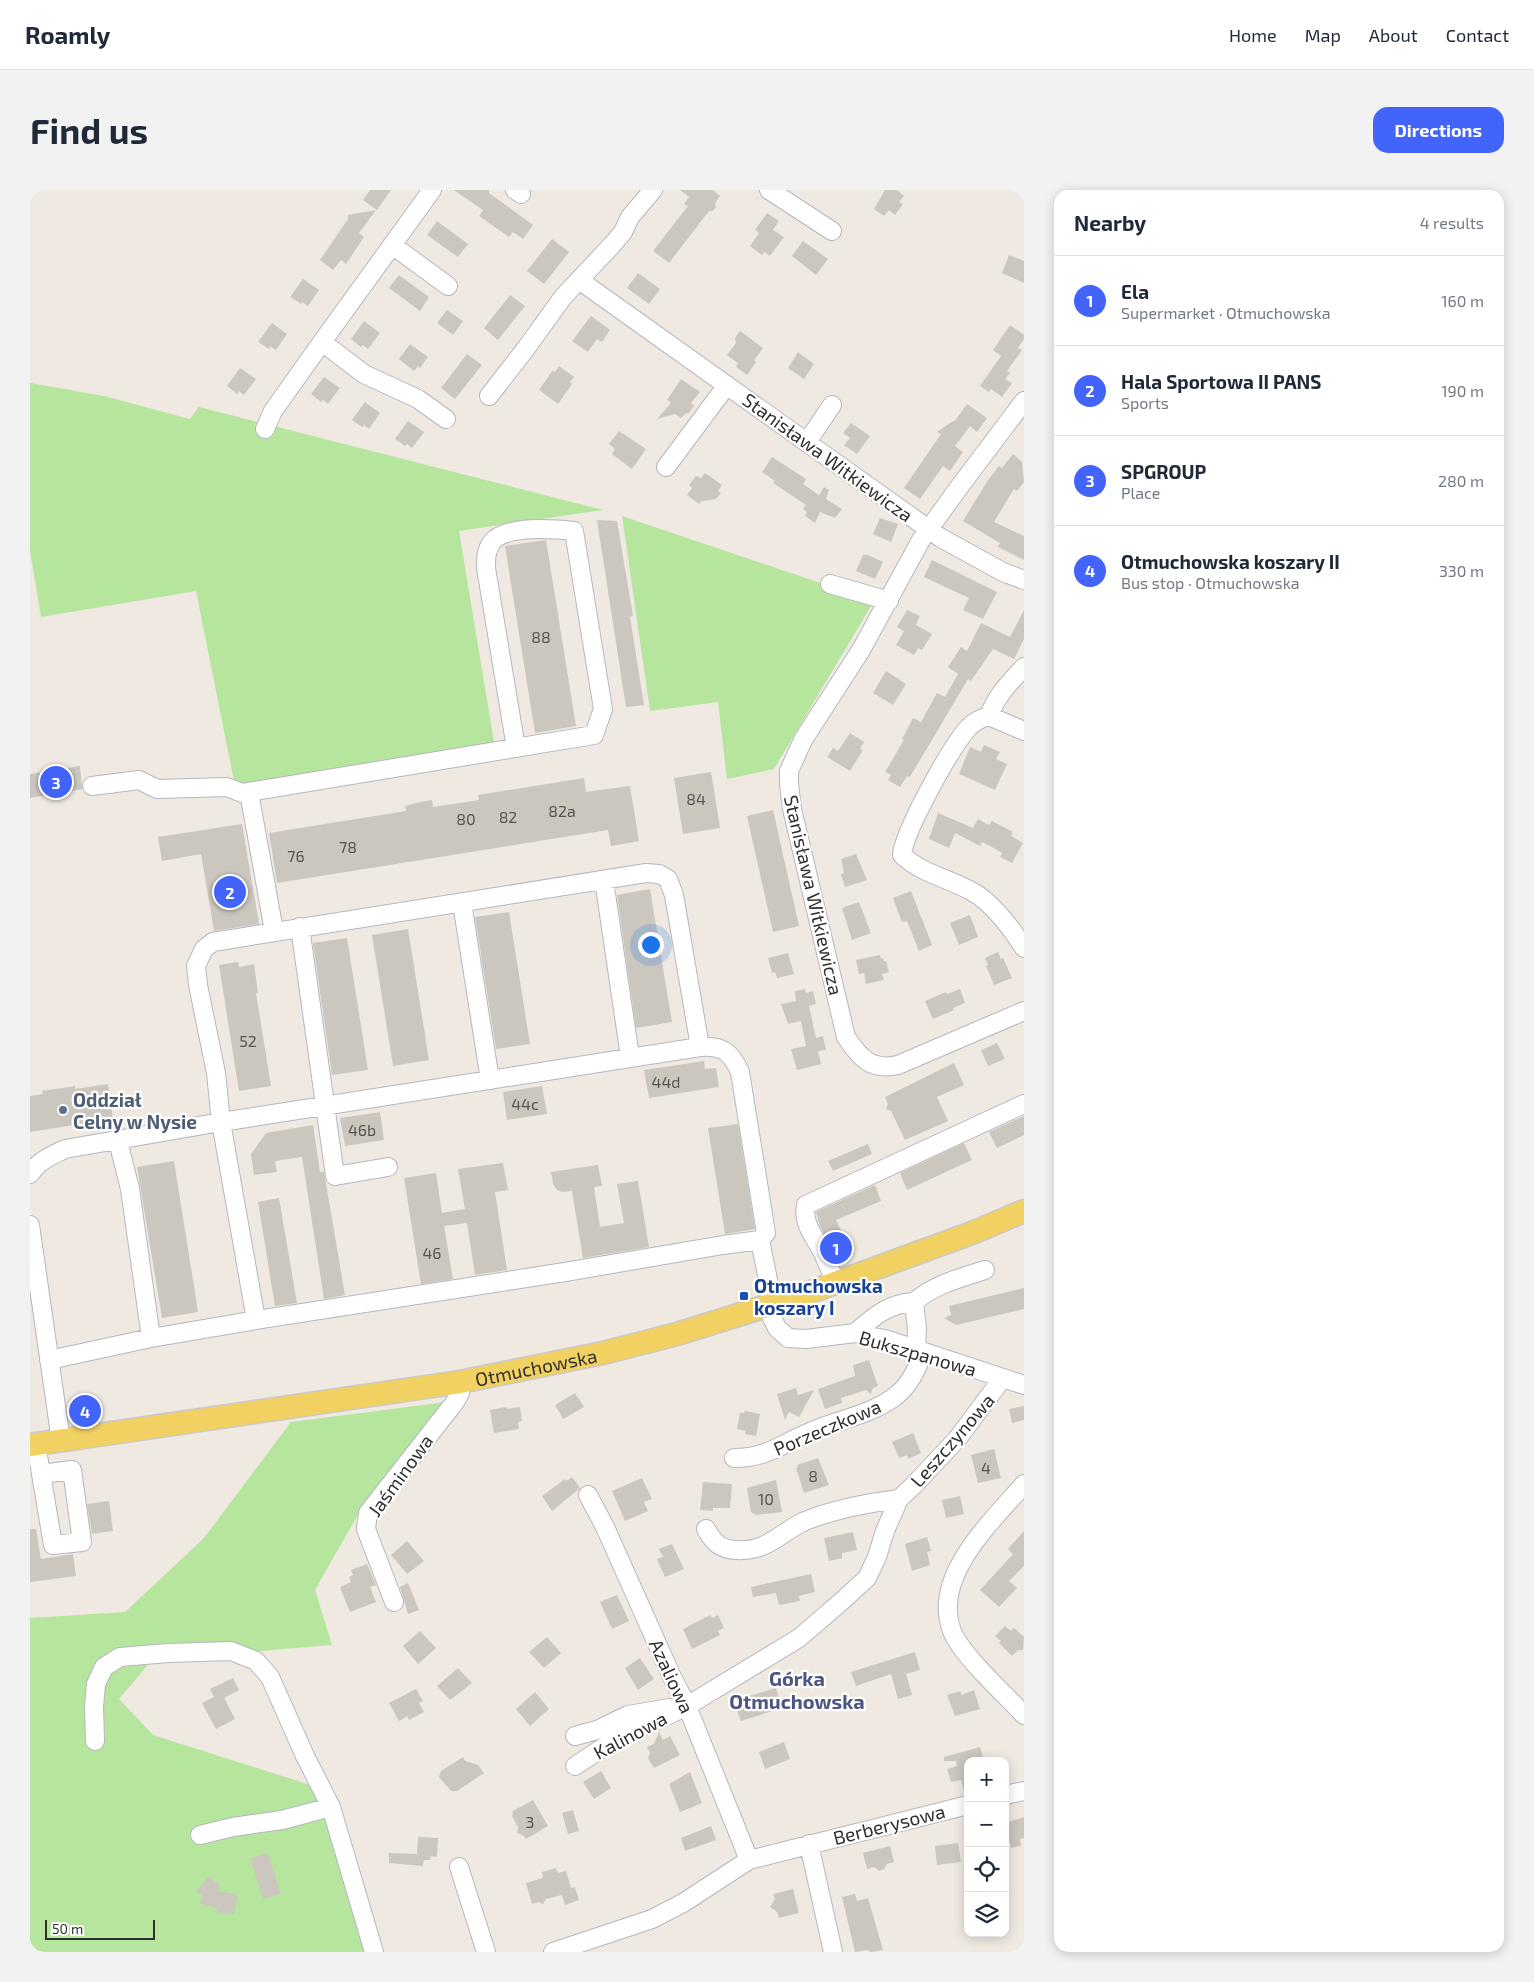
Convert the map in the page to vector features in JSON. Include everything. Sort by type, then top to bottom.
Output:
[{"type":"main road","name":"Otmuchowska","points":[[33,1445],[460,1382],[638,1345],[771,1305],[836,1283],[972,1233],[1024,1211]]},
{"type":"street","points":[[264,429],[273,411],[432,190]]},
{"type":"street","points":[[489,396],[528,347],[562,297],[612,245],[623,232],[630,217],[653,190]]},
{"type":"street","points":[[769,190],[832,230]]},
{"type":"street","points":[[392,245],[448,286]]},
{"type":"street","name":"Stanisława Witkiewicza","points":[[579,280],[929,530]]},
{"type":"street","points":[[322,342],[364,374],[418,399],[446,419]]},
{"type":"street","name":"Stanisława Witkiewicza","points":[[666,466],[727,385]]},
{"type":"street","name":"Stanisława Witkiewicza","points":[[1024,401],[921,540],[861,650],[803,740],[790,771],[789,784],[792,810],[846,1037],[858,1054],[874,1065],[886,1067],[898,1064],[1024,1011]]},
{"type":"street","points":[[807,442],[832,405]]},
{"type":"street","points":[[92,786],[139,780],[158,789],[227,787],[242,793],[249,792],[516,748],[594,735],[603,709],[574,532],[550,528],[506,533],[493,540],[486,551],[486,568],[516,748]]},
{"type":"street","points":[[929,530],[964,551],[1024,580]]},
{"type":"street","points":[[830,584],[889,601]]},
{"type":"street","points":[[989,716],[993,704],[1002,691],[1024,667]]},
{"type":"street","points":[[1024,731],[989,716],[971,725],[958,741],[908,832],[902,855],[912,864],[926,872],[978,894],[1012,930],[1024,948]]},
{"type":"street","points":[[249,792],[274,931]]},
{"type":"street","points":[[256,1320],[221,1122],[216,1073],[196,966],[204,949],[211,943],[274,931],[646,873],[659,874],[668,879],[674,896],[700,1047]]},
{"type":"street","points":[[604,880],[630,1057]]},
{"type":"street","points":[[462,903],[490,1080]]},
{"type":"street","points":[[300,928],[334,1176],[388,1167]]},
{"type":"street","points":[[30,1174],[35,1166],[45,1158],[64,1149],[221,1122],[710,1046],[724,1050],[734,1059],[740,1072],[766,1233],[760,1240],[256,1320],[151,1338],[49,1360]]},
{"type":"street","points":[[836,1283],[822,1251],[812,1235],[804,1214],[806,1206],[1024,1104]]},
{"type":"street","points":[[118,1141],[130,1189],[151,1338]]},
{"type":"street","points":[[30,1225],[61,1441]]},
{"type":"street","name":"Bukszpanowa","points":[[760,1240],[770,1290],[772,1318],[777,1328],[788,1338],[806,1339],[855,1333],[888,1340],[1024,1385]]},
{"type":"street","points":[[855,1333],[891,1305],[901,1302],[914,1302],[926,1292],[947,1281],[985,1270]]},
{"type":"street","points":[[914,1302],[920,1350]]},
{"type":"street","name":"Porzeczkowa","points":[[734,1458],[752,1458],[771,1452],[810,1431],[862,1414],[881,1404],[898,1394],[909,1381],[920,1350]]},
{"type":"street","name":"Leszczynowa","points":[[683,1708],[799,1638],[867,1578],[899,1499],[958,1438],[1002,1379]]},
{"type":"street","name":"Jaśminowa","points":[[394,1602],[366,1529],[368,1514],[456,1402],[460,1393],[460,1382]]},
{"type":"street","points":[[33,1445],[41,1474]]},
{"type":"street","points":[[1024,1484],[967,1552],[951,1586],[947,1610],[952,1631],[965,1652],[1024,1715]]},
{"type":"street","name":"Azaliowa","points":[[588,1495],[605,1527],[672,1677],[683,1708],[749,1860]]},
{"type":"street","name":"Leszczynowa","points":[[706,1529],[714,1542],[721,1546],[728,1549],[750,1551],[766,1546],[804,1522],[830,1512],[866,1503],[899,1499]]},
{"type":"street","points":[[95,1741],[94,1708],[96,1684],[104,1667],[120,1657],[231,1651],[256,1661],[270,1677],[305,1756],[331,1807],[374,1952]]},
{"type":"street","points":[[574,1736],[597,1730],[628,1715],[669,1708],[683,1708]]},
{"type":"street","name":"Kalinowa","points":[[574,1766],[613,1741],[683,1708]]},
{"type":"street","points":[[1009,1794],[1024,1791]]},
{"type":"street","name":"Berberysowa","points":[[553,1952],[652,1919],[683,1903],[749,1860],[964,1806]]},
{"type":"street","points":[[200,1835],[233,1827],[282,1820],[331,1807]]},
{"type":"street","name":"Berberysowa","points":[[809,1844],[833,1952]]},
{"type":"street","points":[[459,1867],[486,1952]]},
{"type":"green space","points":[[30,383],[104,396],[190,419],[199,407],[603,510],[459,531],[494,742],[235,786],[196,591],[41,617],[30,551]]},
{"type":"green space","points":[[622,516],[874,601],[774,769],[727,779],[718,702],[650,711]]},
{"type":"green space","points":[[446,1402],[360,1511],[315,1590],[332,1645],[152,1660],[119,1699],[153,1735],[320,1788],[367,1952],[30,1952],[30,1618],[125,1612],[204,1538],[291,1422]]},
{"type":"building","points":[[370,190],[391,190],[377,210],[363,200]]},
{"type":"building","points":[[454,190],[489,190],[489,193],[533,225],[523,239],[513,232],[509,237],[479,216],[483,210]]},
{"type":"building","points":[[680,190],[713,190],[720,196],[715,203],[716,207],[713,211],[709,211],[669,263],[653,251],[688,206],[684,204],[689,197]]},
{"type":"building","points":[[885,190],[897,190],[904,196],[899,202],[903,204],[895,215],[889,210],[884,216],[874,209]]},
{"type":"building","points":[[376,210],[359,233],[364,237],[346,264],[341,260],[333,270],[320,260],[348,219],[348,215]]},
{"type":"building","points":[[767,213],[779,221],[773,230],[784,237],[770,256],[764,252],[762,255],[750,246],[759,233],[755,230]]},
{"type":"building","points":[[437,221],[468,244],[458,257],[427,235]]},
{"type":"building","points":[[552,239],[569,252],[544,284],[527,271]]},
{"type":"building","points":[[803,241],[828,259],[816,275],[792,256]]},
{"type":"building","points":[[1009,255],[1024,261],[1024,283],[1002,273]]},
{"type":"building","points":[[638,273],[660,289],[649,304],[627,288]]},
{"type":"building","points":[[399,275],[429,297],[420,311],[389,288]]},
{"type":"building","points":[[303,279],[319,290],[308,306],[290,297]]},
{"type":"building","points":[[510,295],[525,306],[498,340],[484,328]]},
{"type":"building","points":[[447,310],[463,321],[453,335],[437,323]]},
{"type":"building","points":[[591,316],[610,330],[602,342],[597,339],[588,352],[572,341]]},
{"type":"building","points":[[364,321],[380,333],[368,349],[363,345],[361,347],[351,339]]},
{"type":"building","points":[[272,323],[287,334],[276,350],[270,346],[269,349],[258,342]]},
{"type":"building","points":[[1010,325],[1024,335],[1024,339],[1018,348],[1022,350],[1007,371],[1010,373],[1005,379],[1012,383],[1002,397],[991,389],[989,392],[980,386],[1001,356],[993,350]]},
{"type":"building","points":[[740,331],[763,348],[754,360],[756,362],[747,375],[736,367],[738,363],[727,355],[736,343],[735,338]]},
{"type":"building","points":[[410,344],[428,357],[420,368],[418,366],[414,371],[399,359]]},
{"type":"building","points":[[798,352],[814,364],[804,379],[788,368]]},
{"type":"building","points":[[467,354],[482,365],[455,399],[441,388]]},
{"type":"building","points":[[559,366],[574,377],[570,382],[572,384],[558,404],[539,390],[553,370],[555,372]]},
{"type":"building","points":[[240,368],[256,379],[244,395],[239,391],[237,394],[227,386]]},
{"type":"building","points":[[324,377],[340,388],[328,404],[323,400],[321,402],[311,394]]},
{"type":"building","points":[[681,379],[700,392],[691,403],[694,406],[688,414],[686,413],[681,418],[675,414],[657,419],[671,403],[667,400]]},
{"type":"building","points":[[365,402],[380,413],[369,429],[364,425],[362,427],[352,420]]},
{"type":"building","points":[[967,404],[987,418],[977,432],[970,426],[955,446],[963,452],[950,471],[943,466],[920,499],[904,488],[941,434],[937,432],[954,422]]},
{"type":"building","points":[[408,421],[424,432],[412,448],[407,444],[405,446],[395,439]]},
{"type":"building","points":[[851,423],[870,436],[857,454],[844,445],[850,438],[843,433]]},
{"type":"building","points":[[619,431],[646,449],[632,469],[612,454],[615,449],[609,444]]},
{"type":"building","points":[[1013,454],[1022,462],[1024,482],[1017,491],[1014,489],[994,522],[1024,536],[1024,560],[998,547],[1000,543],[963,521],[988,480],[999,466],[1002,468]]},
{"type":"building","points":[[772,457],[806,479],[803,484],[819,495],[824,487],[829,490],[826,499],[842,509],[835,518],[820,512],[815,523],[805,516],[807,512],[803,509],[806,505],[773,483],[775,481],[762,472]]},
{"type":"building","points":[[705,473],[722,485],[718,491],[721,493],[716,499],[702,501],[699,504],[687,495],[692,488],[689,485],[696,476],[701,478]]},
{"type":"building","points":[[880,518],[898,524],[891,542],[873,534]]},
{"type":"building","points":[[597,520],[617,521],[633,616],[630,617],[644,705],[626,707]]},
{"type":"building","points":[[546,540],[576,726],[535,733],[505,546]]},
{"type":"building","points":[[863,555],[868,555],[883,562],[875,579],[856,571]]},
{"type":"building","points":[[932,560],[997,592],[983,619],[963,610],[969,598],[924,577]]},
{"type":"building","points":[[907,610],[920,616],[916,625],[932,634],[922,650],[918,648],[914,655],[896,645],[904,631],[897,627]]},
{"type":"building","points":[[1024,610],[1024,639],[1014,659],[993,649],[971,681],[968,679],[910,777],[907,776],[900,787],[888,780],[891,775],[885,772],[904,740],[902,739],[913,718],[921,722],[937,693],[945,697],[958,674],[948,667],[961,647],[967,651],[981,623],[1010,637]]},
{"type":"building","points":[[886,671],[906,684],[893,705],[873,693]]},
{"type":"building","points":[[850,733],[864,742],[860,749],[863,750],[850,771],[827,757],[833,748],[838,751]]},
{"type":"building","points":[[984,745],[1000,752],[996,759],[1007,764],[995,790],[959,774],[970,747],[981,752]]},
{"type":"building","points":[[80,766],[82,789],[30,798],[30,774]]},
{"type":"building","points":[[711,772],[720,828],[683,834],[674,778]]},
{"type":"building","points":[[584,778],[586,792],[630,786],[639,841],[611,846],[608,830],[277,883],[269,833],[406,811],[405,806],[420,802],[432,800],[433,807],[479,800],[478,795]]},
{"type":"building","points":[[773,810],[799,926],[773,932],[747,816]]},
{"type":"building","points":[[938,813],[973,828],[978,819],[989,825],[992,821],[1013,832],[1011,836],[1023,843],[1012,863],[1000,857],[1002,853],[992,847],[982,842],[980,846],[955,833],[949,848],[929,839]]},
{"type":"building","points":[[242,824],[259,924],[214,931],[201,854],[162,861],[158,837]]},
{"type":"building","points":[[856,854],[867,880],[845,887],[841,874],[844,873],[841,859]]},
{"type":"building","points":[[650,889],[672,1022],[636,1028],[617,895]]},
{"type":"building","points":[[911,891],[932,945],[919,951],[907,921],[902,922],[893,898]]},
{"type":"building","points":[[859,902],[871,933],[852,940],[842,908]]},
{"type":"building","points":[[509,912],[530,1044],[496,1049],[475,917]]},
{"type":"building","points":[[970,915],[978,937],[959,945],[950,923]]},
{"type":"building","points":[[408,929],[429,1060],[393,1066],[372,935]]},
{"type":"building","points":[[347,938],[368,1070],[332,1075],[313,943]]},
{"type":"building","points":[[998,952],[1001,959],[1003,958],[1012,978],[994,985],[986,966],[988,965],[985,958]]},
{"type":"building","points":[[788,953],[794,974],[777,978],[775,972],[772,973],[768,958]]},
{"type":"building","points":[[880,955],[881,959],[883,958],[886,961],[889,972],[882,974],[884,980],[866,984],[864,973],[859,974],[856,960]]},
{"type":"building","points":[[238,962],[239,967],[254,964],[258,993],[256,993],[271,1086],[239,1091],[219,965]]},
{"type":"building","points":[[805,989],[806,993],[813,991],[816,1004],[809,1006],[816,1038],[823,1036],[826,1050],[818,1051],[821,1064],[797,1070],[791,1049],[806,1046],[801,1021],[788,1024],[781,1004],[796,1001],[795,991]]},
{"type":"building","points":[[960,989],[965,1003],[933,1019],[925,1001],[946,992],[947,994]]},
{"type":"building","points":[[997,1043],[1005,1059],[988,1066],[981,1050]]},
{"type":"building","points":[[704,1061],[705,1069],[716,1068],[719,1087],[649,1098],[644,1070]]},
{"type":"building","points":[[954,1063],[964,1085],[937,1097],[948,1121],[905,1140],[891,1111],[886,1109],[888,1104],[885,1097]]},
{"type":"building","points":[[108,1084],[113,1119],[30,1132],[30,1096],[43,1094],[42,1091]]},
{"type":"building","points":[[542,1086],[547,1114],[507,1120],[503,1092]]},
{"type":"building","points":[[380,1112],[384,1140],[345,1146],[340,1118]]},
{"type":"building","points":[[1024,1116],[1024,1135],[997,1148],[989,1132]]},
{"type":"building","points":[[738,1124],[755,1229],[725,1234],[708,1128]]},
{"type":"building","points":[[313,1125],[320,1172],[324,1172],[345,1295],[324,1299],[302,1157],[275,1161],[277,1172],[254,1175],[251,1154],[266,1133]]},
{"type":"building","points":[[964,1143],[972,1160],[907,1190],[900,1173]]},
{"type":"building","points":[[868,1144],[872,1154],[833,1171],[828,1161]]},
{"type":"building","points":[[174,1161],[198,1312],[162,1318],[137,1167]]},
{"type":"building","points":[[503,1163],[508,1190],[495,1192],[507,1270],[475,1275],[467,1223],[444,1226],[453,1279],[421,1284],[404,1178],[436,1173],[442,1213],[465,1209],[458,1169]]},
{"type":"building","points":[[598,1165],[602,1186],[594,1187],[600,1227],[624,1223],[617,1184],[638,1181],[649,1247],[583,1258],[572,1191],[563,1192],[557,1190],[553,1184],[551,1172]]},
{"type":"building","points":[[875,1185],[881,1201],[836,1220],[850,1250],[836,1257],[820,1226],[816,1212]]},
{"type":"building","points":[[279,1198],[297,1303],[275,1306],[258,1202]]},
{"type":"building","points":[[1024,1288],[1024,1309],[956,1325],[944,1318],[951,1315],[949,1306]]},
{"type":"building","points":[[869,1360],[878,1386],[873,1388],[871,1394],[866,1390],[841,1398],[842,1403],[825,1409],[818,1389],[855,1376],[853,1365]]},
{"type":"building","points":[[796,1388],[798,1395],[814,1390],[799,1417],[789,1412],[785,1420],[777,1394]]},
{"type":"building","points":[[575,1393],[584,1407],[563,1419],[555,1405]]},
{"type":"building","points":[[1024,1406],[1024,1420],[1012,1423],[1009,1409]]},
{"type":"building","points":[[506,1407],[507,1409],[520,1407],[522,1421],[518,1422],[519,1429],[494,1433],[490,1410]]},
{"type":"building","points":[[745,1411],[760,1414],[756,1436],[745,1434],[746,1431],[737,1429],[740,1413]]},
{"type":"building","points":[[913,1433],[921,1453],[908,1459],[907,1455],[899,1458],[892,1442]]},
{"type":"building","points":[[994,1449],[1001,1478],[978,1483],[971,1455]]},
{"type":"building","points":[[818,1458],[829,1485],[804,1493],[796,1468],[798,1467],[797,1465]]},
{"type":"building","points":[[572,1477],[580,1488],[552,1511],[542,1496],[565,1479],[566,1481]]},
{"type":"building","points":[[642,1478],[652,1499],[644,1502],[648,1511],[625,1521],[612,1491]]},
{"type":"building","points":[[776,1480],[782,1512],[756,1515],[751,1512],[747,1488]]},
{"type":"building","points":[[703,1482],[732,1484],[730,1508],[713,1508],[713,1511],[700,1510]]},
{"type":"building","points":[[960,1496],[964,1514],[946,1518],[942,1500]]},
{"type":"building","points":[[109,1501],[113,1531],[92,1534],[87,1504]]},
{"type":"building","points":[[30,1529],[36,1529],[41,1559],[73,1554],[76,1576],[30,1582]]},
{"type":"building","points":[[1024,1531],[1024,1566],[1009,1581],[1017,1588],[999,1607],[980,1590],[1013,1554],[1008,1549]]},
{"type":"building","points":[[853,1532],[857,1550],[842,1553],[842,1558],[829,1561],[824,1538]]},
{"type":"building","points":[[927,1537],[931,1551],[927,1552],[930,1565],[912,1571],[905,1544]]},
{"type":"building","points":[[407,1541],[424,1561],[407,1574],[391,1555]]},
{"type":"building","points":[[672,1544],[684,1569],[665,1577],[657,1559],[663,1557],[659,1549]]},
{"type":"building","points":[[367,1564],[376,1585],[370,1587],[376,1602],[350,1612],[340,1587],[351,1582],[349,1577],[353,1575],[351,1570]]},
{"type":"building","points":[[811,1574],[815,1592],[799,1596],[800,1601],[779,1605],[776,1593],[753,1597],[751,1587]]},
{"type":"building","points":[[408,1583],[419,1610],[408,1614],[400,1587]]},
{"type":"building","points":[[617,1595],[629,1621],[612,1629],[600,1602]]},
{"type":"building","points":[[710,1615],[712,1618],[718,1615],[724,1628],[718,1631],[720,1635],[692,1649],[683,1629]]},
{"type":"building","points":[[1005,1626],[1011,1631],[1014,1628],[1024,1637],[1023,1650],[1018,1650],[1012,1656],[995,1636]]},
{"type":"building","points":[[420,1631],[436,1648],[418,1664],[403,1646]]},
{"type":"building","points":[[547,1637],[561,1653],[544,1668],[529,1652]]},
{"type":"building","points":[[915,1652],[920,1670],[906,1674],[912,1695],[898,1699],[891,1674],[856,1686],[851,1672]]},
{"type":"building","points":[[640,1658],[654,1679],[638,1690],[625,1668]]},
{"type":"building","points":[[458,1668],[472,1683],[450,1700],[437,1686]]},
{"type":"building","points":[[233,1678],[239,1690],[224,1698],[235,1719],[216,1729],[202,1703],[214,1697],[210,1689]]},
{"type":"building","points":[[776,1688],[782,1708],[741,1721],[736,1708],[744,1706],[742,1698]]},
{"type":"building","points":[[416,1689],[423,1701],[419,1703],[424,1712],[409,1720],[407,1716],[399,1721],[389,1703]]},
{"type":"building","points":[[974,1690],[980,1709],[955,1716],[947,1695],[960,1691],[962,1695]]},
{"type":"building","points":[[535,1692],[549,1709],[530,1726],[516,1709]]},
{"type":"building","points":[[659,1732],[663,1740],[670,1736],[680,1755],[654,1768],[648,1758],[650,1753],[647,1747],[654,1744]]},
{"type":"building","points":[[784,1742],[790,1759],[765,1769],[759,1752]]},
{"type":"building","points":[[980,1747],[983,1757],[964,1757],[964,1791],[961,1780],[951,1782],[947,1769],[957,1766],[956,1761],[944,1761],[944,1757]]},
{"type":"building","points":[[463,1757],[465,1761],[478,1765],[484,1773],[457,1791],[451,1791],[439,1777],[441,1771]]},
{"type":"building","points":[[601,1771],[611,1788],[594,1799],[583,1782]]},
{"type":"building","points":[[690,1772],[702,1803],[680,1812],[669,1784]]},
{"type":"building","points":[[533,1800],[548,1826],[526,1839],[523,1835],[517,1833],[518,1827],[512,1816],[513,1811]]},
{"type":"building","points":[[573,1810],[579,1831],[568,1834],[562,1813]]},
{"type":"building","points":[[1024,1817],[1024,1838],[1020,1839],[1021,1846],[1011,1848],[1009,1822]]},
{"type":"building","points":[[711,1826],[716,1840],[685,1851],[681,1838]]},
{"type":"building","points":[[418,1837],[438,1838],[437,1857],[431,1856],[430,1860],[424,1860],[423,1866],[389,1863],[389,1853],[417,1854]]},
{"type":"building","points":[[958,1843],[961,1862],[937,1865],[935,1846]]},
{"type":"building","points":[[890,1846],[894,1862],[887,1864],[884,1869],[879,1871],[874,1867],[867,1869],[863,1853]]},
{"type":"building","points":[[268,1853],[281,1894],[263,1899],[250,1858]]},
{"type":"building","points":[[556,1868],[558,1873],[566,1871],[571,1888],[575,1887],[579,1900],[565,1905],[562,1895],[546,1899],[543,1904],[539,1902],[532,1904],[526,1883],[543,1878],[542,1872]]},
{"type":"building","points":[[208,1876],[220,1885],[219,1891],[238,1895],[234,1914],[216,1914],[218,1908],[200,1904],[202,1894],[195,1893]]},
{"type":"building","points":[[793,1889],[799,1913],[779,1918],[777,1912],[770,1907],[775,1899],[773,1894]]},
{"type":"building","points":[[855,1894],[857,1901],[868,1898],[883,1950],[855,1952],[842,1897]]},
{"type":"place","name":"SPGROUP","points":[[56,782]]},
{"type":"place","name":"Hala Sportowa II PANS","points":[[230,892]]},
{"type":"place","name":"Oddział Celny w Nysie","points":[[63,1110]]},
{"type":"place","name":"Ela","points":[[836,1248]]},
{"type":"place","name":"Otmuchowska koszary I","points":[[744,1296]]},
{"type":"place","name":"Otmuchowska koszary II","points":[[85,1411]]},
{"type":"district","name":"Górka Otmuchowska","points":[[797,1690]]}]
